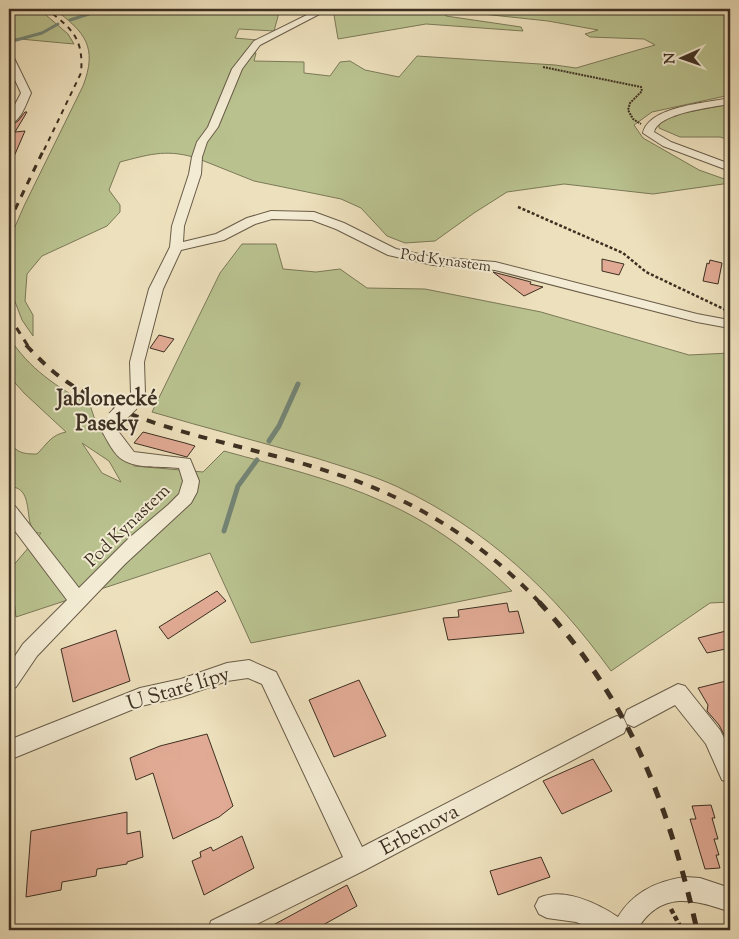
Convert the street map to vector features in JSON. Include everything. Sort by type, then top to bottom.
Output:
[{"type":"street","name":"Pod Kynastem","points":[[78,601],[144,536],[180,504],[189,492],[192,483],[184,463],[172,460],[131,457],[120,447],[110,430],[115,419],[138,394],[137,362],[156,289],[176,247],[178,226],[195,174],[197,157],[202,142],[213,126],[237,70],[257,43],[325,9]]},
{"type":"street","points":[[9,58],[26,93],[18,112],[9,122]]},
{"type":"street","points":[[730,101],[664,115],[649,123],[647,128],[648,133],[667,144],[730,168]]},
{"type":"street","name":"Pod Kynastem","points":[[176,247],[220,237],[271,215],[314,216],[340,226],[392,252],[433,261],[495,266],[697,318],[727,317]]},
{"type":"street","points":[[9,511],[78,601],[30,650],[9,681]]},
{"type":"street","name":"U Staré lípy","points":[[9,750],[140,697],[181,688],[227,672],[249,669],[269,678],[357,862]]},
{"type":"street","name":"Erbenova","points":[[220,930],[357,862],[678,693]]},
{"type":"street","points":[[624,930],[630,917],[641,905],[658,894],[672,890],[699,888],[728,895]]},
{"type":"lane","points":[[678,693],[712,737],[730,773]]},
{"type":"lane","points":[[547,906],[585,911],[598,917],[616,930]]},
{"type":"path","points":[[543,67],[641,87],[642,91],[630,103],[628,110],[633,119],[647,128]]},
{"type":"path","points":[[518,207],[623,253],[646,272],[727,317]]},
{"type":"green space","points":[[9,9],[39,9],[68,34],[74,44],[9,38]]},
{"type":"green space","points":[[54,9],[280,9],[274,31],[239,29],[235,38],[257,40],[248,48],[235,67],[209,127],[193,157],[165,153],[120,162],[109,190],[120,205],[120,212],[107,226],[42,256],[27,274],[25,301],[33,315],[33,336],[22,320],[9,286],[9,248],[14,229],[24,206],[83,86],[89,61],[89,51],[81,33]]},
{"type":"green space","points":[[333,9],[730,9],[730,95],[652,112],[634,125],[643,138],[699,170],[730,181],[730,183],[653,194],[564,184],[507,192],[435,241],[405,243],[387,236],[361,208],[341,199],[254,181],[199,159],[222,105],[251,53],[256,53],[254,61],[304,62],[304,73],[330,76],[340,62],[350,61],[365,70],[399,77],[417,56],[576,68],[655,45],[644,39],[590,37],[585,34],[598,30],[548,21],[445,10],[446,16],[521,27],[523,31],[426,24],[338,39]]},
{"type":"green space","points":[[730,104],[730,140],[720,137],[680,137],[659,128],[659,121],[682,113]]},
{"type":"green space","points":[[242,244],[276,244],[283,269],[316,272],[340,269],[367,288],[425,289],[541,312],[689,355],[730,353],[730,602],[710,603],[611,671],[589,642],[542,589],[490,543],[431,504],[398,487],[358,471],[152,412],[220,273]]},
{"type":"green space","points":[[9,337],[35,368],[67,392],[90,405],[97,426],[134,466],[203,472],[224,451],[325,480],[402,510],[436,530],[483,565],[512,591],[251,643],[210,553],[16,617],[11,575],[9,577],[9,559],[12,567],[41,533],[34,533],[23,493],[15,487],[9,487],[9,440],[14,448],[20,452],[37,454],[53,437],[66,432],[24,393],[9,376]],"holes":[[[82,443],[109,461],[121,482],[102,473]]]},
{"type":"building","points":[[27,112],[15,132],[25,131],[9,168],[9,127],[18,121]]},
{"type":"building","points":[[602,259],[624,264],[619,275],[602,271]]},
{"type":"building","points":[[710,260],[722,263],[718,284],[703,281],[707,263],[709,264]]},
{"type":"building","points":[[493,272],[531,282],[530,284],[543,287],[524,296]]},
{"type":"building","points":[[159,335],[174,339],[164,352],[150,348]]},
{"type":"building","points":[[143,432],[195,446],[187,457],[134,443]]},
{"type":"building","points":[[217,591],[226,601],[168,639],[159,627]]},
{"type":"building","points":[[507,603],[509,612],[518,611],[524,633],[448,640],[443,618],[459,617],[458,610]]},
{"type":"building","points":[[116,630],[130,681],[73,702],[61,649]]},
{"type":"building","points":[[730,630],[730,648],[707,653],[698,638]]},
{"type":"building","points":[[359,680],[386,736],[334,757],[309,700]]},
{"type":"building","points":[[730,680],[730,746],[719,725],[707,711],[708,705],[698,688]]},
{"type":"building","points":[[207,734],[233,806],[219,817],[173,839],[153,773],[136,780],[130,758],[160,746]]},
{"type":"building","points":[[593,759],[612,791],[562,814],[543,781]]},
{"type":"building","points":[[711,805],[715,818],[712,818],[718,839],[714,839],[719,855],[716,855],[720,868],[705,869],[690,819],[696,819],[692,806]]},
{"type":"building","points":[[127,812],[127,834],[140,831],[143,857],[127,862],[127,864],[97,869],[96,876],[62,882],[61,890],[26,897],[31,831]]},
{"type":"building","points":[[242,836],[254,868],[204,895],[192,861],[201,857],[200,852],[211,847],[213,851]]},
{"type":"building","points":[[541,857],[550,877],[498,895],[490,871]]},
{"type":"building","points":[[347,885],[357,906],[314,930],[264,930]]},
{"type":"waterway","points":[[70,20],[89,14],[90,9]]},
{"type":"waterway","points":[[9,42],[42,33],[58,24]]},
{"type":"waterway","points":[[269,441],[279,426],[298,384]]},
{"type":"waterway","points":[[224,531],[238,486],[257,460]]},
{"type":"railway","points":[[44,150],[81,73],[80,51],[74,35],[63,22],[46,9]]},
{"type":"railway","points":[[9,222],[44,149]]},
{"type":"railway","points":[[9,316],[28,346]]},
{"type":"railway","points":[[26,345],[49,368],[68,383],[134,415],[166,427],[330,472],[360,482],[417,508],[444,524],[494,560],[539,602]]},
{"type":"railway","points":[[539,602],[598,676],[621,715],[641,755],[673,839],[697,930]]},
{"type":"district","name":"Jablonecké Paseky","points":[[107,410]]}]
